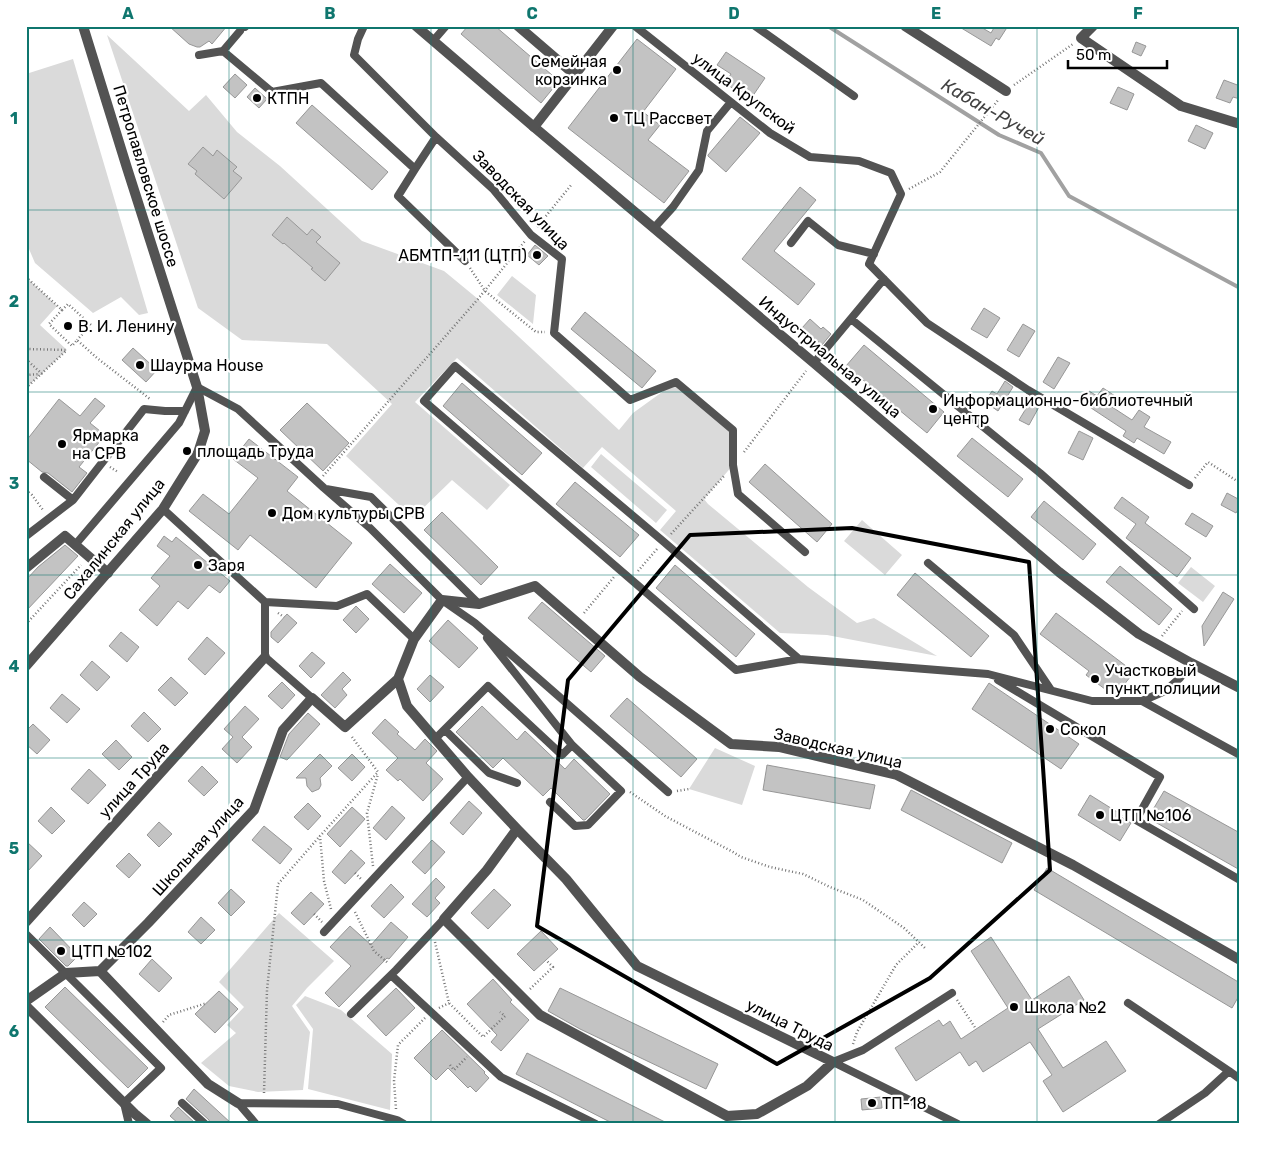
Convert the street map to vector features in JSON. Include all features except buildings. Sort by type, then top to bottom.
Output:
[{"type":"street","name":"Петропавловское шоссе","points":[[83,26],[180,335]]},
{"type":"street","name":"Индустриальная улица","points":[[416,26],[1059,572],[1139,634],[1240,688]]},
{"type":"street","points":[[518,26],[575,75]]},
{"type":"street","points":[[534,127],[613,26]]},
{"type":"street","points":[[905,26],[1006,91]]},
{"type":"street","points":[[1093,26],[1081,38],[1180,106],[1240,124]]},
{"type":"street","name":"Сахалинская улица","points":[[26,666],[163,509],[198,453],[205,431],[197,387],[180,335]]},
{"type":"street","points":[[26,568],[65,536],[108,573]]},
{"type":"street","name":"Заводская улица","points":[[442,600],[479,604],[535,586],[640,677],[731,744],[779,747],[897,774],[1073,865],[1240,960]]},
{"type":"street","points":[[312,698],[345,728],[398,679],[414,639],[442,600]]},
{"type":"street","name":"улица Труда","points":[[26,922],[265,657]]},
{"type":"street","points":[[398,679],[407,706],[468,777],[518,829],[487,870],[444,919]]},
{"type":"street","name":"Школьная улица","points":[[100,971],[148,923],[254,810],[283,730],[312,698]]},
{"type":"street","name":"улица Труда","points":[[444,919],[540,1015],[728,1120],[757,1114],[807,1086],[834,1062],[637,966],[566,879],[518,829]]},
{"type":"street","points":[[26,1001],[66,973],[100,971],[208,1084],[238,1103]]},
{"type":"street","points":[[26,1006],[147,1124]]},
{"type":"lane","name":"Заводская улица","points":[[364,26],[354,55],[436,137],[493,189],[531,235],[562,259],[554,333],[630,400],[676,382],[733,430],[733,465],[738,494],[805,552]]},
{"type":"lane","points":[[433,41],[446,26]]},
{"type":"lane","name":"улица Крупской","points":[[636,26],[770,133],[810,157],[859,161],[891,174],[901,194]]},
{"type":"lane","points":[[755,26],[854,96]]},
{"type":"lane","points":[[199,55],[223,51],[243,28]]},
{"type":"lane","points":[[223,51],[272,92],[321,83],[415,169]]},
{"type":"lane","points":[[654,228],[673,207],[699,170],[706,131],[731,102]]},
{"type":"lane","points":[[436,137],[398,196],[465,261]]},
{"type":"lane","points":[[901,194],[869,264],[927,323],[1028,390],[1189,485]]},
{"type":"lane","points":[[791,242],[808,221],[838,245],[874,254]]},
{"type":"lane","points":[[814,363],[884,279]]},
{"type":"lane","points":[[851,319],[1040,474],[1191,606]]},
{"type":"lane","points":[[799,659],[664,542],[455,366],[424,401],[736,670],[799,659],[988,674],[1092,701],[1142,701],[1165,691],[1180,678],[1191,663]]},
{"type":"lane","points":[[75,545],[179,423],[197,387],[238,409],[370,528],[442,600],[475,623],[668,792]]},
{"type":"lane","points":[[26,536],[74,500],[144,409],[185,411]]},
{"type":"lane","points":[[44,477],[74,500]]},
{"type":"lane","points":[[324,488],[371,497],[479,604]]},
{"type":"lane","points":[[163,509],[265,602],[337,606],[367,594],[414,639]]},
{"type":"lane","points":[[928,564],[1014,635],[1051,690]]},
{"type":"lane","points":[[265,602],[265,657],[312,698]]},
{"type":"lane","points":[[475,623],[572,745],[621,791],[588,825],[575,826],[550,802]]},
{"type":"lane","points":[[988,674],[1160,777],[1136,820],[1240,880]]},
{"type":"lane","points":[[435,739],[488,686],[562,755],[572,745]]},
{"type":"lane","points":[[1142,701],[1240,755]]},
{"type":"lane","points":[[445,730],[489,773],[517,783]]},
{"type":"lane","points":[[324,932],[468,777]]},
{"type":"lane","points":[[351,1014],[444,919]]},
{"type":"lane","points":[[26,934],[161,1068],[124,1103],[129,1124]]},
{"type":"lane","points":[[393,972],[430,1012],[501,1077],[596,1124]]},
{"type":"lane","points":[[834,1062],[864,1050],[952,993]]},
{"type":"lane","points":[[1128,1003],[1240,1079]]},
{"type":"lane","points":[[834,1062],[958,1124]]},
{"type":"lane","points":[[1159,1124],[1205,1093],[1229,1071]]},
{"type":"lane","points":[[182,1103],[204,1124]]},
{"type":"lane","points":[[238,1103],[338,1104],[401,1122]]},
{"type":"lane","points":[[238,1103],[256,1124]]},
{"type":"path","points":[[901,194],[940,172],[1006,91],[1081,38]]},
{"type":"path","points":[[539,224],[572,184]]},
{"type":"path","points":[[465,261],[485,291],[536,332]]},
{"type":"path","points":[[318,482],[485,291],[508,262]]},
{"type":"path","points":[[26,276],[62,310]]},
{"type":"path","points":[[68,304],[91,325],[78,340],[72,346],[49,324],[68,304]]},
{"type":"path","points":[[78,340],[97,358],[147,398]]},
{"type":"path","points":[[26,349],[67,350],[26,388]]},
{"type":"path","points":[[26,359],[42,374]]},
{"type":"path","points":[[771,415],[806,372]]},
{"type":"path","points":[[26,375],[42,374]]},
{"type":"path","points":[[1189,485],[1208,462],[1240,483]]},
{"type":"path","points":[[26,490],[32,495],[49,519]]},
{"type":"path","points":[[631,579],[704,499]]},
{"type":"path","points":[[26,624],[89,557]]},
{"type":"path","points":[[576,622],[620,570]]},
{"type":"path","points":[[1156,643],[1191,606]]},
{"type":"path","points":[[345,728],[378,772]]},
{"type":"path","points":[[264,1103],[268,974],[278,884],[378,772]]},
{"type":"path","points":[[374,879],[367,813],[378,772]]},
{"type":"path","points":[[621,791],[629,792],[665,816],[741,858],[803,874],[862,900],[904,928],[925,948]]},
{"type":"path","points":[[320,836],[324,881],[334,922]]},
{"type":"path","points":[[350,904],[374,951],[393,972]]},
{"type":"path","points":[[433,930],[449,1003],[483,1037],[505,1016],[500,1012]]},
{"type":"path","points":[[850,1056],[857,1032],[896,965],[919,942]]},
{"type":"path","points":[[522,996],[553,967],[546,960]]},
{"type":"path","points":[[952,993],[976,1029]]},
{"type":"path","points":[[169,1016],[207,1003]]},
{"type":"path","points":[[401,1122],[394,1081],[398,1045],[430,1012],[449,1003]]},
{"type":"path","points":[[450,1065],[454,1070],[473,1051]]},
{"type":"highlighted area","points":[[852,528],[1029,562],[1050,870],[930,978],[777,1064],[537,926],[568,680],[690,535]]},
{"type":"shaded area","points":[[107,35],[189,111],[206,95],[237,132],[280,166],[362,241],[444,271],[478,299],[619,430],[633,413],[676,382],[733,430],[733,465],[704,499],[708,504],[808,587],[857,623],[874,618],[937,656],[827,635],[780,633],[660,530],[676,511],[602,447],[583,468],[457,358],[415,402],[510,485],[487,510],[452,480],[413,518],[346,456],[392,404],[327,344],[242,340],[198,308]]},
{"type":"shaded area","points":[[73,59],[148,313],[139,315],[121,297],[93,313],[35,263],[26,242],[26,74]]},
{"type":"shaded area","points":[[512,276],[536,295],[533,324],[497,295]]},
{"type":"shaded area","points":[[26,277],[57,306],[40,325],[67,350],[26,388]]},
{"type":"shaded area","points":[[601,454],[667,510],[656,523],[591,467]]},
{"type":"shaded area","points":[[862,520],[902,555],[885,575],[844,541]]},
{"type":"shaded area","points":[[1191,567],[1215,586],[1203,602],[1178,583]]},
{"type":"shaded area","points":[[715,748],[755,766],[742,805],[689,789]]},
{"type":"shaded area","points":[[279,913],[334,961],[292,1006],[310,1032],[303,1090],[258,1092],[229,1086],[201,1063],[236,1033],[227,1025],[244,1007],[219,982]]},
{"type":"shaded area","points":[[305,996],[341,1010],[392,1054],[390,1110],[308,1089],[313,1029],[296,1005]]},
{"type":"waterway","name":"Кабан-Ручей","points":[[828,26],[999,135],[1041,153],[1069,196],[1240,288]]},
{"type":"place","name":"Семейная корзинка","points":[[617,70]]},
{"type":"place","name":"КТПН","points":[[257,98]]},
{"type":"place","name":"ТЦ Рассвет","points":[[614,118]]},
{"type":"place","name":"АБМТП-111 (ЦТП)","points":[[537,255]]},
{"type":"place","name":"В. И. Ленину","points":[[68,326]]},
{"type":"place","name":"Шаурма House","points":[[140,365]]},
{"type":"place","name":"Информационно-библиотечный центр","points":[[933,409]]},
{"type":"place","name":"Ярмарка на СРВ","points":[[62,444]]},
{"type":"place","name":"площадь Труда","points":[[187,451]]},
{"type":"place","name":"Дом культуры СРВ","points":[[272,513]]},
{"type":"place","name":"Заря","points":[[198,565]]},
{"type":"place","name":"Участковый пункт полиции","points":[[1095,679]]},
{"type":"place","name":"Сокол","points":[[1050,729]]},
{"type":"place","name":"ЦТП №106","points":[[1100,815]]},
{"type":"place","name":"ЦТП №102","points":[[61,951]]},
{"type":"place","name":"Школа №2","points":[[1014,1007]]},
{"type":"place","name":"ТП-18","points":[[872,1103]]}]
